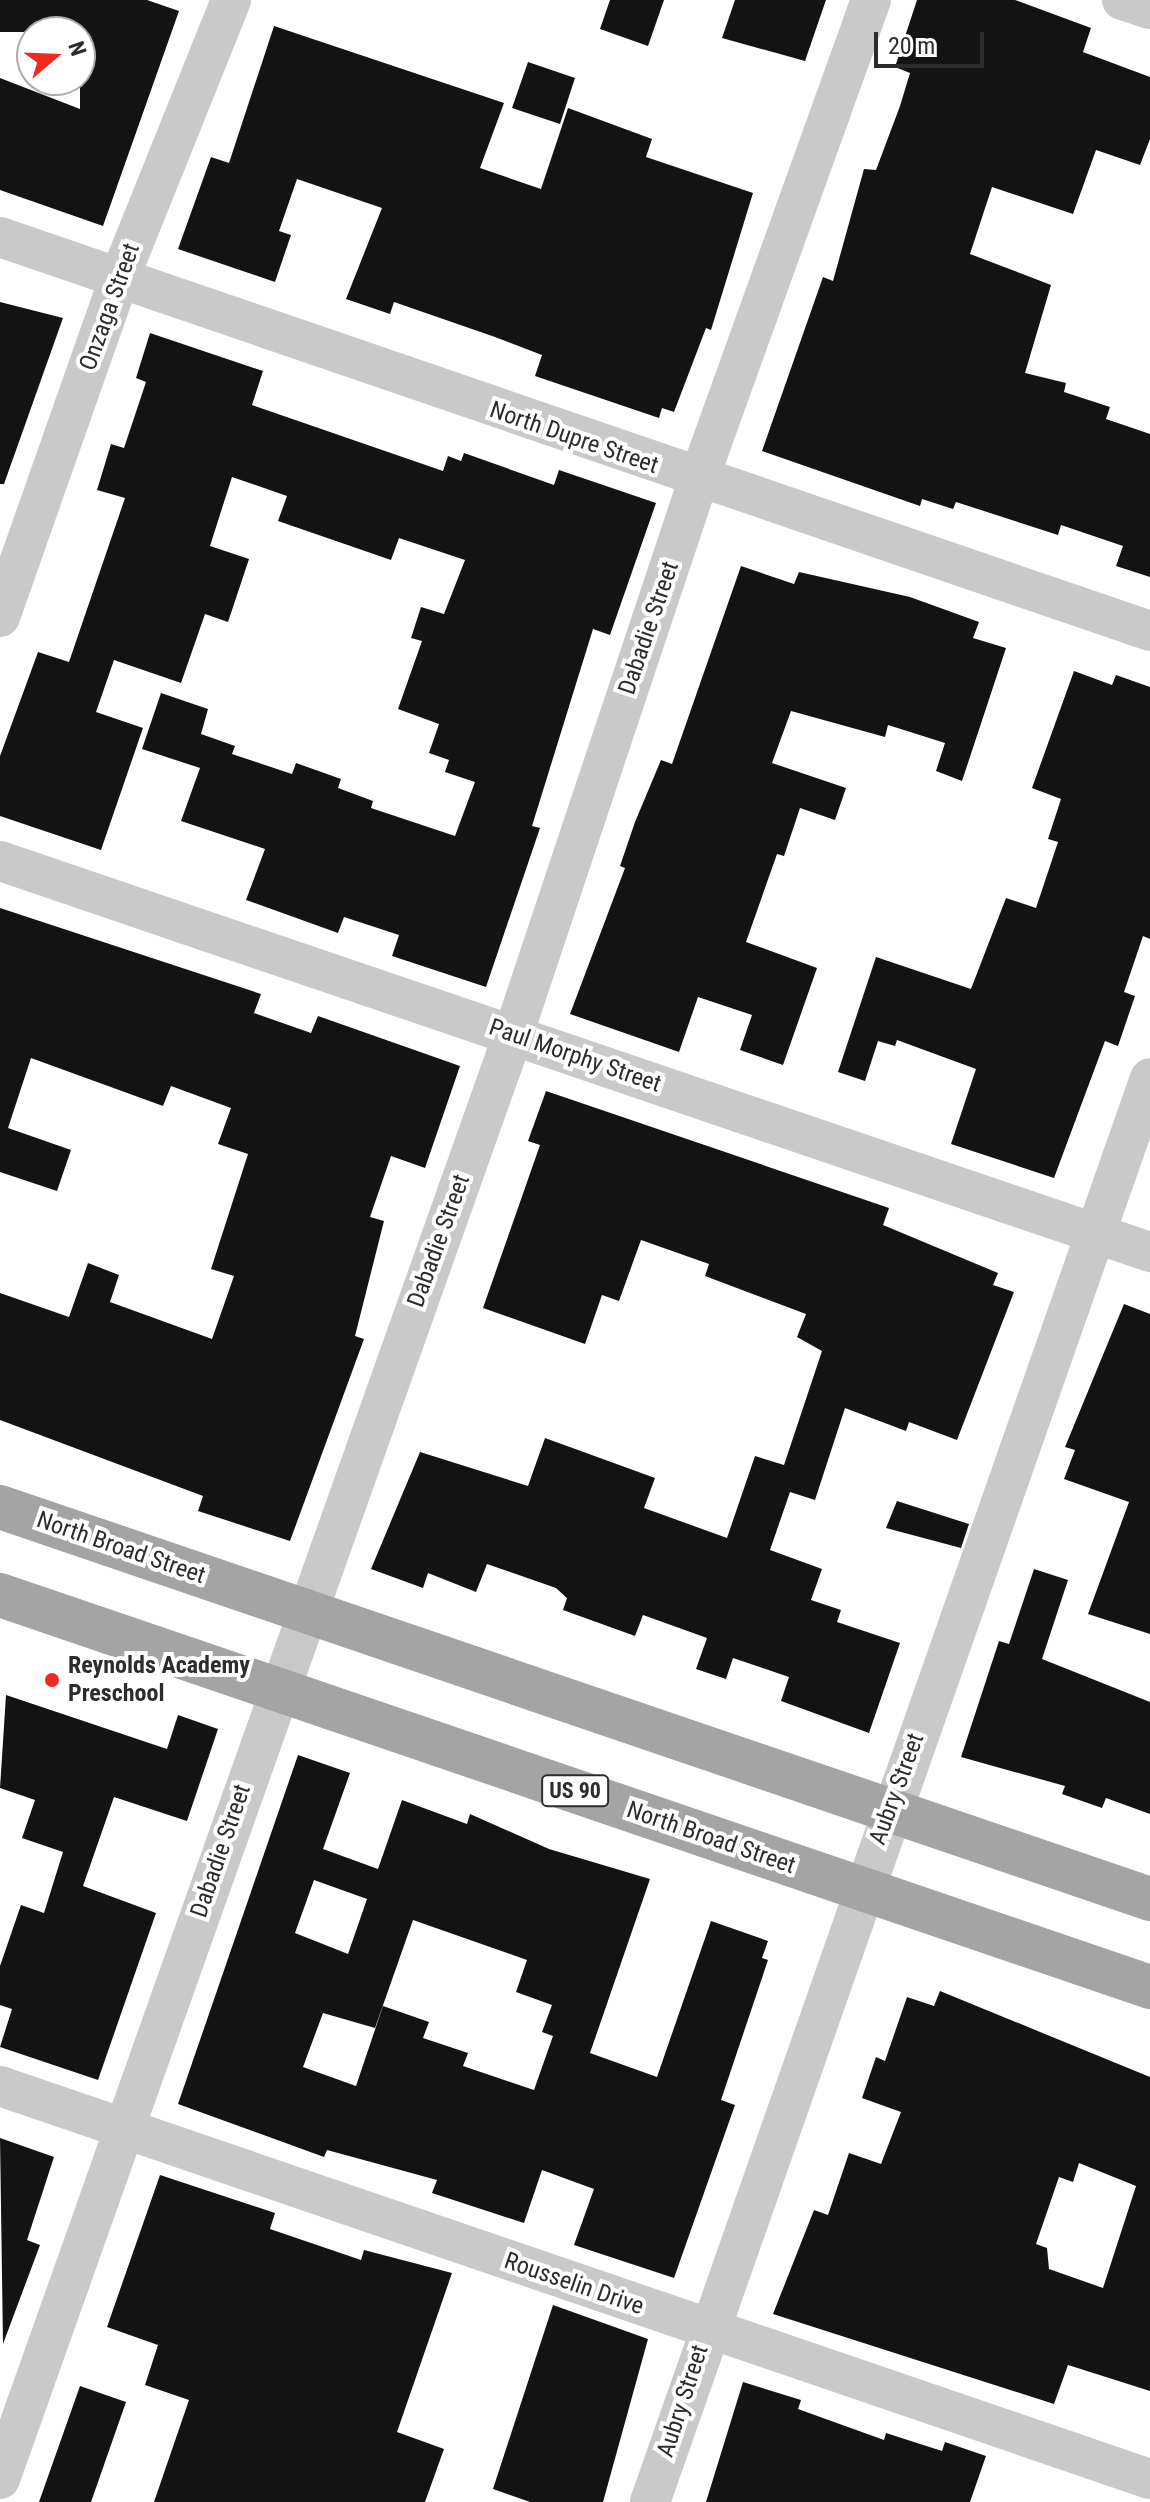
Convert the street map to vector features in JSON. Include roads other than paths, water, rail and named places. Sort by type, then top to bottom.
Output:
[{"type":"main road","name":"North Broad Street","points":[[0,1507],[1150,1899]]},
{"type":"main road","name":"North Broad Street","points":[[0,1595],[1150,1987]]},
{"type":"street","name":"Onzaga Street","points":[[0,617],[119,279],[231,0]]},
{"type":"street","name":"Dabadie Street","points":[[0,2479],[277,1690],[513,1035],[698,481],[871,0]]},
{"type":"street","points":[[1122,0],[1150,9]]},
{"type":"street","name":"North Dupre Street","points":[[0,237],[698,481],[1150,631]]},
{"type":"street","name":"Paul Morphy Street","points":[[0,861],[1150,1252]]},
{"type":"street","name":"Aubry Street","points":[[650,2502],[862,1888],[1150,1078]]},
{"type":"street","name":"Rousselin Drive","points":[[0,2086],[1150,2479]]},
{"type":"place","name":"Reynolds Academy Preschool","points":[[52,1680]]}]
